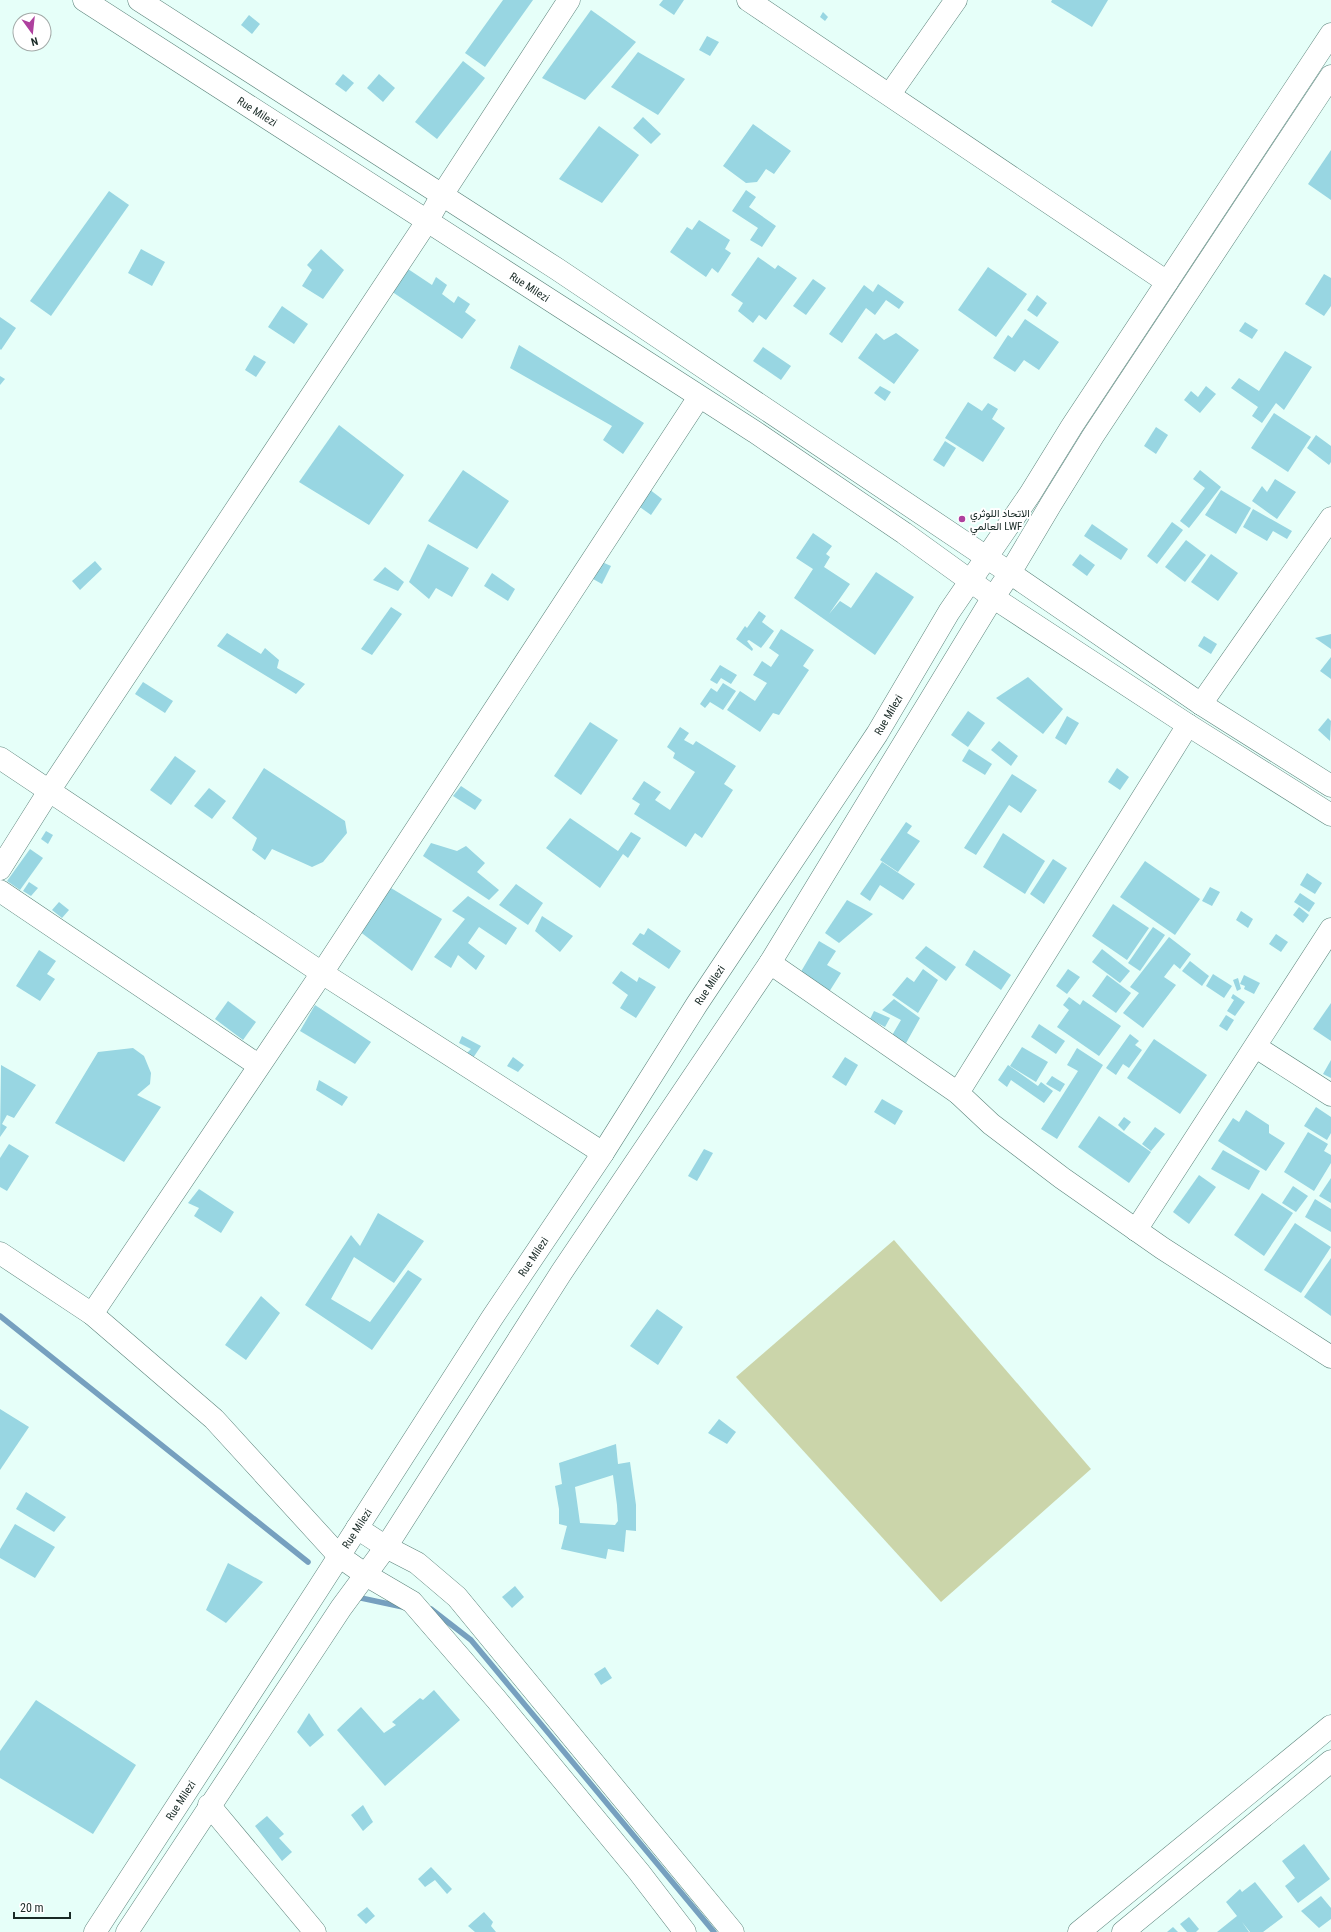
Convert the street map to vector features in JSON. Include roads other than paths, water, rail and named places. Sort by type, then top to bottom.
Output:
[{"type":"street","name":"Rue Milezi","points":[[84,0],[428,220],[755,432],[904,533],[994,598],[1188,725],[1331,815]]},
{"type":"street","points":[[139,0],[557,268],[986,556],[1202,704],[1331,786]]},
{"type":"street","points":[[0,869],[49,791],[428,220],[442,195],[569,0]]},
{"type":"street","points":[[748,0],[890,94],[1167,282]]},
{"type":"street","points":[[890,94],[956,0]]},
{"type":"street","name":"Rue Milezi","points":[[95,1932],[492,1318],[603,1153],[697,1004],[877,734],[969,581],[1030,494],[1072,426],[1331,34]]},
{"type":"street","points":[[127,1932],[342,1608],[386,1547],[561,1273],[770,963],[1093,436],[1331,76]]},
{"type":"street","points":[[92,1314],[258,1066],[322,974],[699,397]]},
{"type":"street","points":[[1202,704],[1331,518]]},
{"type":"street","points":[[958,1093],[1188,725]]},
{"type":"street","points":[[0,758],[322,974],[603,1153]]},
{"type":"street","points":[[0,891],[258,1066]]},
{"type":"street","points":[[1136,1230],[1256,1047],[1331,929]]},
{"type":"street","points":[[770,963],[958,1093],[991,1124],[1062,1178],[1136,1230],[1331,1357]]},
{"type":"street","points":[[1256,1047],[1331,1095]]},
{"type":"street","points":[[0,1253],[92,1314],[214,1419],[339,1556],[366,1575],[412,1602],[436,1627],[639,1872],[685,1932]]},
{"type":"street","points":[[357,1528],[386,1547],[417,1563],[456,1597],[733,1932]]},
{"type":"street","points":[[1079,1932],[1331,1726]]},
{"type":"street","points":[[1123,1932],[1331,1761]]},
{"type":"street","points":[[210,1805],[315,1932]]},
{"type":"waterway","points":[[0,1316],[308,1562]]},
{"type":"waterway","points":[[361,1598],[403,1607]]},
{"type":"waterway","points":[[431,1609],[471,1640],[714,1932]]},
{"type":"place","name":"الاتحاد اللوثري العالمي LWF","points":[[962,519]]}]
